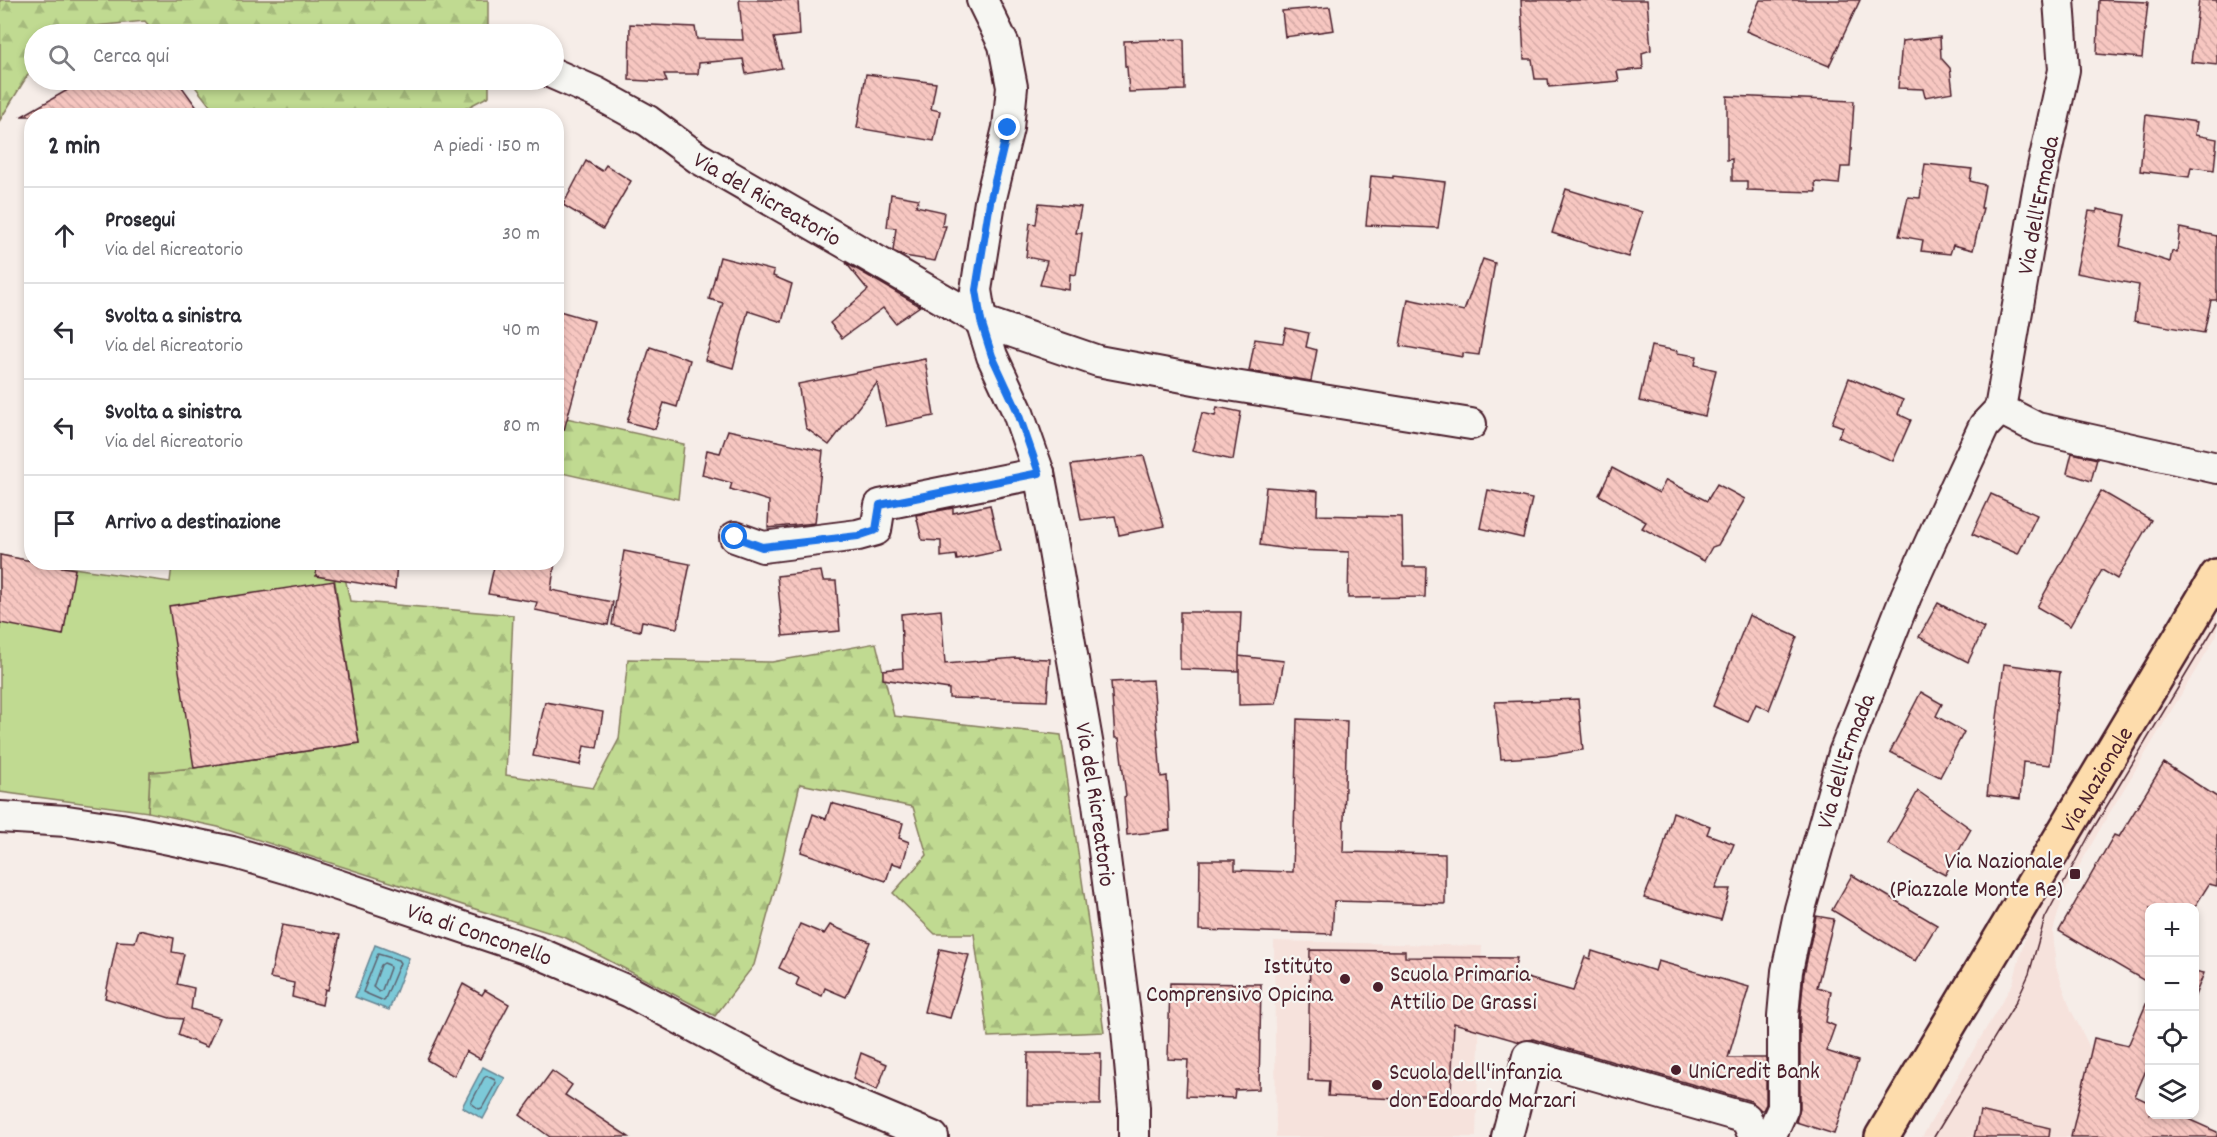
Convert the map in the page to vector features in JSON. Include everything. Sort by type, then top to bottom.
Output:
[{"type":"main road","name":"Via Nazionale","points":[[1882,1137],[2217,576]]},
{"type":"street","name":"Via del Ricreatorio","points":[[982,0],[1004,45],[1012,87],[1008,128],[990,202],[976,290],[981,321],[992,356],[1017,410],[1039,473],[1052,540],[1098,804],[1127,1030],[1134,1108],[1134,1137]]},
{"type":"street","name":"Via dell'Ermada","points":[[1770,1137],[1784,1108],[1783,1016],[1787,971],[1800,909],[1845,753],[1906,596],[1984,426],[2000,409],[2038,190],[2064,70],[2059,0]]},
{"type":"street","name":"Via del Ricreatorio","points":[[564,78],[595,92],[648,122],[698,158],[981,321],[1098,361],[1216,383],[1471,423]]},
{"type":"street","points":[[2000,409],[2037,428],[2217,468]]},
{"type":"street","points":[[735,537],[762,547],[858,536],[876,530],[880,505],[1039,473]]},
{"type":"street","name":"Via di Conconello","points":[[0,817],[67,821],[121,829],[232,852],[293,870],[534,951],[630,993],[783,1074],[933,1137]]},
{"type":"street","points":[[1506,1137],[1528,1056],[1746,1118],[1754,1137]]},
{"type":"shaded area","points":[[2217,604],[2217,635],[2104,822],[2064,893],[2053,931],[2056,967],[2071,1010],[2090,1048],[2094,1038],[2145,1050],[2145,1071],[2132,1105],[2097,1137],[1922,1137],[2013,983],[2029,923],[2083,825]]},
{"type":"shaded area","points":[[1274,941],[1482,946],[1476,1137],[1276,1137]]},
{"type":"green space","points":[[0,0],[488,0],[488,24],[148,24],[145,21],[115,24],[24,24],[24,81],[0,120]]},
{"type":"green space","points":[[198,90],[489,90],[489,96],[466,108],[212,108]]},
{"type":"green space","points":[[564,418],[684,444],[678,499],[564,474]]},
{"type":"green space","points":[[0,555],[24,560],[24,570],[87,570],[170,582],[172,570],[333,570],[359,743],[194,768],[150,772],[148,812],[0,792]]},
{"type":"green space","points":[[333,570],[343,570],[350,601],[513,615],[506,775],[593,788],[619,739],[628,659],[772,662],[876,643],[894,716],[1061,735],[1104,1032],[988,1037],[974,934],[935,934],[893,893],[927,855],[913,807],[800,784],[754,965],[715,1016],[566,938],[218,827],[148,812],[150,772],[194,768],[359,743]]},
{"type":"water","points":[[375,945],[409,958],[389,1010],[355,997]]},
{"type":"water","points":[[483,1067],[505,1078],[483,1119],[462,1107]]},
{"type":"building","points":[[739,0],[798,0],[800,35],[774,38],[782,68],[746,74],[743,59],[699,63],[698,74],[664,74],[667,82],[629,80],[630,24],[695,27],[697,39],[743,40]]},
{"type":"building","points":[[1521,0],[1647,0],[1651,50],[1642,53],[1643,69],[1617,71],[1619,81],[1549,87],[1548,79],[1535,79],[1532,59],[1524,59]]},
{"type":"building","points":[[1760,0],[1860,0],[1829,66],[1746,31]]},
{"type":"building","points":[[2099,0],[2148,2],[2142,58],[2097,54]]},
{"type":"building","points":[[2199,0],[2217,0],[2217,65],[2191,62]]},
{"type":"building","points":[[1330,7],[1334,30],[1285,37],[1282,11]]},
{"type":"building","points":[[1940,37],[1941,58],[1950,68],[1953,92],[1925,97],[1923,89],[1898,88],[1902,41]]},
{"type":"building","points":[[1184,39],[1185,90],[1129,92],[1124,41]]},
{"type":"building","points":[[866,74],[936,83],[931,109],[940,111],[934,141],[857,128]]},
{"type":"building","points":[[68,90],[184,90],[197,108],[36,108]]},
{"type":"building","points":[[1727,96],[1854,101],[1850,167],[1841,167],[1839,184],[1815,182],[1816,192],[1747,190],[1747,181],[1732,181],[1732,159],[1727,160]]},
{"type":"building","points":[[2146,115],[2197,122],[2195,135],[2217,139],[2214,170],[2191,167],[2189,177],[2140,171]]},
{"type":"building","points":[[586,161],[602,171],[606,165],[631,181],[603,229],[564,206]]},
{"type":"building","points":[[1925,164],[1972,169],[1970,181],[1985,185],[1981,208],[1983,208],[1973,250],[1953,245],[1950,254],[1921,251],[1923,240],[1899,236],[1908,197],[1920,198]]},
{"type":"building","points":[[1371,176],[1445,182],[1438,228],[1366,225]]},
{"type":"building","points":[[1566,189],[1642,212],[1628,257],[1552,233]]},
{"type":"building","points":[[891,194],[919,199],[916,206],[944,212],[942,226],[946,226],[935,261],[904,256],[893,251],[896,228],[887,227]]},
{"type":"building","points":[[1039,203],[1081,207],[1076,233],[1082,233],[1076,275],[1070,274],[1069,290],[1040,285],[1047,261],[1026,257],[1030,223],[1036,224]]},
{"type":"building","points":[[2097,209],[2126,215],[2120,246],[2170,262],[2172,251],[2177,253],[2180,228],[2217,236],[2217,300],[2211,300],[2204,333],[2134,321],[2139,285],[2076,273],[2089,211],[2097,212]]},
{"type":"building","points":[[720,257],[774,271],[773,276],[792,284],[782,322],[748,311],[733,368],[705,360],[723,303],[709,299]]},
{"type":"building","points":[[1483,259],[1495,263],[1479,355],[1463,353],[1463,357],[1400,346],[1408,299],[1464,311]]},
{"type":"building","points":[[846,263],[920,306],[895,323],[883,308],[842,338],[830,323],[868,290]]},
{"type":"building","points":[[564,312],[594,321],[564,430]]},
{"type":"building","points":[[1286,328],[1309,333],[1306,347],[1317,350],[1311,381],[1249,371],[1255,339],[1283,343]]},
{"type":"building","points":[[1651,346],[1697,356],[1695,365],[1716,370],[1705,416],[1639,401]]},
{"type":"building","points":[[650,347],[690,360],[677,407],[664,403],[655,429],[627,422]]},
{"type":"building","points":[[925,359],[934,416],[886,426],[877,383],[829,445],[806,428],[798,384]]},
{"type":"building","points":[[1849,378],[1903,400],[1898,414],[1911,420],[1893,461],[1838,437],[1843,427],[1832,423]]},
{"type":"building","points":[[1217,407],[1241,412],[1233,460],[1192,451],[1202,413],[1215,416]]},
{"type":"building","points":[[728,430],[823,451],[815,523],[768,528],[769,501],[730,489],[732,483],[702,475],[707,450],[720,453]]},
{"type":"building","points":[[2072,453],[2097,459],[2091,481],[2067,473]]},
{"type":"building","points":[[1144,456],[1164,526],[1119,535],[1115,516],[1081,520],[1071,465]]},
{"type":"building","points":[[1612,468],[1659,493],[1666,480],[1707,501],[1717,484],[1745,499],[1718,545],[1712,547],[1704,561],[1642,528],[1646,522],[1599,495]]},
{"type":"building","points":[[1266,487],[1318,491],[1317,515],[1402,517],[1403,567],[1426,567],[1425,597],[1348,598],[1349,552],[1295,550],[1260,545]]},
{"type":"building","points":[[1488,490],[1532,499],[1523,538],[1480,528]]},
{"type":"building","points":[[2101,491],[2151,520],[2117,579],[2102,570],[2070,626],[2037,607]]},
{"type":"building","points":[[1991,494],[2037,515],[2018,554],[1972,534]]},
{"type":"building","points":[[990,505],[1000,551],[957,560],[956,555],[941,557],[941,541],[922,540],[916,515],[953,508],[953,513]]},
{"type":"building","points":[[624,551],[690,564],[677,628],[642,621],[640,631],[612,625]]},
{"type":"building","points":[[0,555],[24,560],[24,570],[75,570],[63,635],[0,623]]},
{"type":"building","points":[[316,570],[396,570],[395,589],[316,576]]},
{"type":"building","points":[[493,570],[554,570],[551,590],[613,602],[608,625],[535,610],[537,602],[488,594]]},
{"type":"building","points":[[821,571],[823,581],[836,581],[840,631],[783,636],[777,576]]},
{"type":"building","points":[[334,581],[359,743],[194,768],[169,606]]},
{"type":"building","points":[[1938,603],[1984,628],[1968,662],[1919,637]]},
{"type":"building","points":[[941,610],[945,664],[1016,658],[1050,659],[1047,701],[949,698],[949,689],[883,679],[883,670],[903,668],[901,614]]},
{"type":"building","points":[[1180,612],[1241,612],[1239,656],[1284,661],[1276,704],[1239,705],[1239,671],[1180,669]]},
{"type":"building","points":[[1749,615],[1797,637],[1769,710],[1756,704],[1748,722],[1713,706]]},
{"type":"building","points":[[2004,664],[2060,672],[2050,765],[2023,762],[2020,799],[1987,795]]},
{"type":"building","points":[[1153,680],[1161,777],[1167,776],[1170,830],[1127,835],[1124,797],[1126,796],[1119,738],[1115,738],[1111,682]]},
{"type":"building","points":[[1921,692],[1942,704],[1936,716],[1964,732],[1940,777],[1890,752]]},
{"type":"building","points":[[1578,699],[1583,750],[1547,756],[1501,759],[1495,702]]},
{"type":"building","points":[[545,702],[603,712],[597,748],[584,746],[580,765],[533,756]]},
{"type":"building","points":[[1297,719],[1347,721],[1343,852],[1445,854],[1445,904],[1334,901],[1332,934],[1199,930],[1200,860],[1235,860],[1235,870],[1293,872]]},
{"type":"building","points":[[2164,763],[2217,797],[2217,886],[2209,884],[2197,903],[2145,903],[2145,981],[2059,931],[2114,835],[2119,837]]},
{"type":"building","points":[[1918,791],[1971,829],[1945,875],[1888,844]]},
{"type":"building","points":[[831,803],[903,823],[899,838],[909,842],[902,866],[892,863],[886,881],[801,852],[813,814],[826,819]]},
{"type":"building","points":[[1673,812],[1710,826],[1707,834],[1734,844],[1715,889],[1730,889],[1721,920],[1644,898],[1660,859]]},
{"type":"building","points":[[1852,875],[1937,925],[1915,961],[1832,910]]},
{"type":"building","points":[[1816,916],[1834,919],[1817,987],[1831,991],[1826,1022],[1835,1026],[1826,1051],[1858,1061],[1834,1134],[1796,1122],[1800,1108],[1800,1017],[1804,974]]},
{"type":"building","points":[[800,924],[824,934],[830,925],[870,942],[846,997],[825,988],[822,996],[796,985],[799,978],[779,968]]},
{"type":"building","points":[[282,925],[340,935],[328,990],[325,989],[322,1005],[292,997],[294,983],[270,978]]},
{"type":"building","points":[[139,930],[174,938],[172,952],[184,954],[177,984],[194,988],[191,1009],[220,1018],[207,1047],[178,1035],[183,1019],[170,1018],[105,998],[117,941],[135,942]]},
{"type":"building","points":[[940,949],[969,955],[950,1018],[924,1012]]},
{"type":"building","points":[[1310,950],[1405,951],[1405,957],[1517,958],[1513,974],[1573,991],[1585,957],[1590,959],[1592,951],[1655,971],[1658,961],[1749,987],[1728,1058],[1766,1058],[1766,1104],[1761,1110],[1751,1101],[1533,1039],[1520,1042],[1454,1023],[1451,1095],[1402,1095],[1400,1099],[1328,1096],[1329,1081],[1308,1080]]},
{"type":"building","points":[[2199,972],[2204,973],[2199,986]]},
{"type":"building","points":[[1170,983],[1261,984],[1259,1089],[1235,1090],[1234,1098],[1186,1096],[1188,1060],[1168,1059]]},
{"type":"building","points":[[463,984],[482,995],[485,990],[509,1004],[480,1059],[466,1051],[454,1076],[427,1060]]},
{"type":"building","points":[[2145,1007],[2145,1073],[2135,1096],[2145,1101],[2145,1119],[2188,1119],[2217,1132],[2217,1137],[2071,1137],[2094,1038],[2128,1046]]},
{"type":"building","points":[[861,1053],[887,1064],[877,1090],[853,1079]]},
{"type":"building","points":[[1028,1053],[1101,1053],[1100,1105],[1027,1105]]},
{"type":"building","points":[[552,1071],[572,1085],[565,1095],[629,1137],[550,1137],[520,1115]]},
{"type":"building","points":[[1980,1111],[2050,1128],[2049,1137],[1974,1137]]},
{"type":"tram line","points":[[1934,1137],[2016,1002],[2029,974],[2045,918],[2090,834],[2217,623]]},
{"type":"place","name":"Via Nazionale (Piazzale Monte Re)","points":[[2075,874]]},
{"type":"place","name":"Istituto Comprensivo Opicina","points":[[1345,979]]},
{"type":"place","name":"Scuola Primaria Attilio De Grassi","points":[[1378,987]]},
{"type":"place","name":"UniCredit Bank","points":[[1676,1070]]},
{"type":"place","name":"Scuola dell'infanzia don Edoardo Marzari","points":[[1377,1085]]},
{"type":"route","points":[[735,537],[762,547],[858,536],[876,530],[880,505],[1039,473],[1017,410],[992,356],[981,321],[976,290],[990,202],[1008,128]]}]
